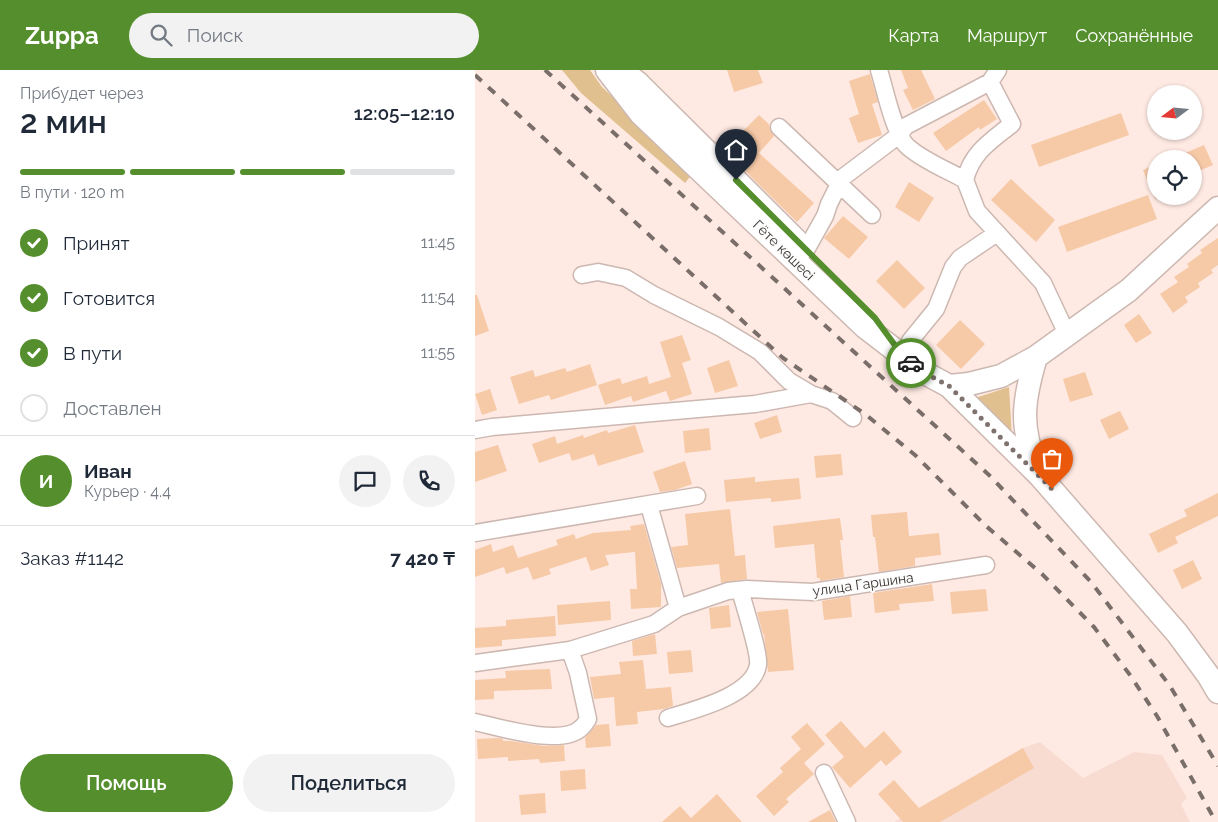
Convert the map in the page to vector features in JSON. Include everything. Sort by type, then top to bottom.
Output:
[{"type":"main road","name":"Гёте көшесі","points":[[607,70],[641,114],[865,327],[905,359],[949,386],[1040,476]]},
{"type":"main road","name":"Гёте көшесі","points":[[632,74],[875,318],[905,359]]},
{"type":"main road","points":[[949,386],[969,384],[1001,376],[1036,358],[1129,290],[1218,208]]},
{"type":"main road","points":[[1036,358],[1026,390],[1025,425],[1029,451],[1040,476],[1177,633],[1218,692]]},
{"type":"street","points":[[879,70],[899,135],[907,146],[919,155],[965,180]]},
{"type":"street","points":[[806,250],[825,216],[842,178],[899,135],[906,126],[994,76],[1012,124],[985,145],[976,155],[968,167],[965,180],[977,211],[1043,283],[1067,334]]},
{"type":"street","points":[[779,126],[872,215]]},
{"type":"street","points":[[905,359],[910,341],[936,309],[953,267],[960,258],[997,233]]},
{"type":"street","points":[[582,275],[598,272],[626,278],[719,327],[760,352],[789,381],[811,394],[832,401],[853,418]]},
{"type":"street","points":[[475,430],[755,404],[811,394]]},
{"type":"street","points":[[475,533],[697,496]]},
{"type":"street","points":[[649,505],[678,608]]},
{"type":"street","name":"улица Гаршина","points":[[475,663],[570,650],[654,624],[678,608],[728,591],[813,592],[986,565]]},
{"type":"street","points":[[668,718],[715,702],[745,686],[754,676],[758,664],[740,590]]},
{"type":"street","points":[[475,722],[534,736],[569,735],[581,729],[587,719],[578,673],[570,650]]},
{"type":"street","points":[[823,774],[847,822]]},
{"type":"shaded area","points":[[562,70],[590,70],[602,87],[693,173],[685,183],[581,93]]},
{"type":"shaded area","points":[[1009,387],[1012,438],[969,400]]},
{"type":"shaded area","points":[[1040,742],[1083,778],[1134,752],[1162,755],[1187,798],[1181,804],[1190,822],[894,822],[1023,748]]},
{"type":"building","points":[[727,70],[758,70],[763,83],[734,92]]},
{"type":"building","points":[[901,70],[921,70],[935,99],[913,110],[903,90],[908,88]]},
{"type":"building","points":[[870,74],[878,102],[872,104],[882,135],[858,143],[849,118],[859,114],[849,81]]},
{"type":"building","points":[[984,100],[997,119],[980,130],[979,127],[946,151],[933,133]]},
{"type":"building","points":[[1121,113],[1129,135],[1039,167],[1031,145]]},
{"type":"building","points":[[759,115],[769,124],[774,136],[759,153],[814,203],[797,222],[724,150]]},
{"type":"building","points":[[1204,145],[1213,165],[1202,170],[1202,150],[1192,150]]},
{"type":"building","points":[[1147,168],[1147,180],[1143,170]]},
{"type":"building","points":[[1011,179],[1055,220],[1036,242],[991,200]]},
{"type":"building","points":[[909,182],[934,198],[919,222],[895,207]]},
{"type":"building","points":[[1147,195],[1147,205],[1152,205],[1157,219],[1067,252],[1058,227]]},
{"type":"building","points":[[843,216],[868,237],[849,259],[824,238]]},
{"type":"building","points":[[1218,238],[1218,265],[1211,270],[1213,273],[1198,283],[1200,287],[1185,297],[1188,302],[1173,313],[1160,294],[1178,282],[1174,277],[1189,267],[1187,264],[1202,253],[1200,250]]},
{"type":"building","points":[[897,260],[925,288],[904,309],[876,281]]},
{"type":"building","points":[[475,295],[477,295],[489,331],[475,336]]},
{"type":"building","points":[[1139,314],[1152,333],[1136,343],[1124,325]]},
{"type":"building","points":[[960,320],[985,344],[961,369],[936,345]]},
{"type":"building","points":[[682,335],[691,360],[682,363],[692,394],[670,401],[666,391],[633,402],[631,396],[605,405],[598,385],[620,378],[622,384],[647,376],[649,384],[671,377],[660,342]]},
{"type":"building","points":[[729,360],[738,386],[715,393],[707,368]]},
{"type":"building","points":[[590,364],[597,385],[551,400],[549,395],[519,404],[510,377],[533,370],[535,377],[565,368],[567,372]]},
{"type":"building","points":[[1085,372],[1093,395],[1070,402],[1063,379]]},
{"type":"building","points":[[490,389],[497,410],[482,415],[475,394]]},
{"type":"building","points":[[1120,411],[1129,429],[1109,439],[1100,420]]},
{"type":"building","points":[[777,415],[782,432],[760,439],[754,423]]},
{"type":"building","points":[[635,425],[644,452],[598,466],[594,454],[572,461],[569,453],[539,463],[532,444],[555,436],[557,444],[583,435],[584,438],[607,430],[608,433]]},
{"type":"building","points":[[709,428],[711,450],[685,453],[683,431]]},
{"type":"building","points":[[498,445],[507,471],[475,482],[475,452]]},
{"type":"building","points":[[841,454],[843,475],[816,478],[814,456]]},
{"type":"building","points":[[685,461],[692,484],[675,490],[660,492],[653,472]]},
{"type":"building","points":[[755,477],[755,482],[799,478],[801,499],[771,502],[771,498],[726,502],[724,480]]},
{"type":"building","points":[[1218,493],[1218,516],[1175,537],[1178,543],[1158,553],[1149,534],[1187,516],[1184,510]]},
{"type":"building","points":[[730,509],[735,556],[745,555],[747,579],[721,583],[719,564],[677,568],[671,547],[688,545],[685,514]]},
{"type":"building","points":[[907,512],[909,536],[939,533],[941,555],[915,558],[915,566],[879,572],[871,515]]},
{"type":"building","points":[[840,518],[843,540],[840,540],[844,577],[820,581],[820,578],[817,578],[814,544],[775,548],[773,526]]},
{"type":"building","points":[[644,524],[661,584],[661,607],[631,609],[630,589],[637,589],[635,552],[605,555],[609,565],[591,571],[586,557],[549,569],[551,574],[533,580],[528,567],[506,574],[504,567],[475,577],[475,550],[491,544],[493,552],[513,545],[518,558],[558,545],[556,540],[574,534],[576,539],[593,533],[631,530],[630,526]]},
{"type":"building","points":[[1193,560],[1202,579],[1182,589],[1173,570]]},
{"type":"building","points":[[932,584],[934,601],[899,604],[900,610],[875,613],[873,593]]},
{"type":"building","points":[[986,589],[988,611],[952,614],[950,592]]},
{"type":"building","points":[[850,596],[852,617],[824,620],[822,601]]},
{"type":"building","points":[[610,601],[611,620],[558,625],[557,605]]},
{"type":"building","points":[[729,605],[731,627],[711,629],[709,608]]},
{"type":"building","points":[[788,609],[794,670],[768,672],[764,634],[757,612]]},
{"type":"building","points":[[555,616],[556,636],[502,640],[502,646],[475,648],[475,628],[506,626],[506,620]]},
{"type":"building","points":[[655,634],[657,654],[633,656],[632,641]]},
{"type":"building","points":[[691,650],[693,672],[669,674],[667,652]]},
{"type":"building","points":[[643,660],[646,689],[671,687],[673,706],[637,712],[638,724],[616,726],[614,697],[594,699],[590,677],[621,674],[619,662]]},
{"type":"building","points":[[550,669],[552,689],[494,691],[494,699],[475,700],[475,680],[506,678],[505,671]]},
{"type":"building","points":[[841,721],[865,748],[884,731],[902,752],[886,766],[881,760],[850,788],[832,767],[844,757],[825,735]]},
{"type":"building","points":[[807,723],[825,744],[804,763],[814,774],[786,799],[789,802],[774,816],[756,796],[783,772],[780,768],[801,749],[791,737]]},
{"type":"building","points":[[609,724],[611,746],[586,748],[585,738],[596,725]]},
{"type":"building","points":[[477,739],[503,739],[503,741],[544,746],[564,745],[565,761],[540,763],[539,759],[508,761],[508,757],[478,759]]},
{"type":"building","points":[[1023,748],[1034,768],[940,822],[903,822],[878,794],[894,780],[919,808]]},
{"type":"building","points":[[585,769],[586,789],[561,791],[560,771]]},
{"type":"building","points":[[545,793],[546,813],[521,815],[519,795]]},
{"type":"building","points":[[717,794],[742,822],[662,822],[680,806],[691,818]]},
{"type":"building","points":[[830,810],[836,822],[808,822]]},
{"type":"railway","points":[[545,70],[989,475],[1091,582],[1170,686],[1218,766]]},
{"type":"railway","points":[[475,75],[783,358],[865,414],[915,455],[986,526],[1042,574],[1094,627],[1130,675],[1157,716],[1216,822]]},
{"type":"way so far","points":[[911,363],[949,386],[1052,489]]},
{"type":"route","points":[[736,180],[875,318],[905,359],[911,363]]}]
